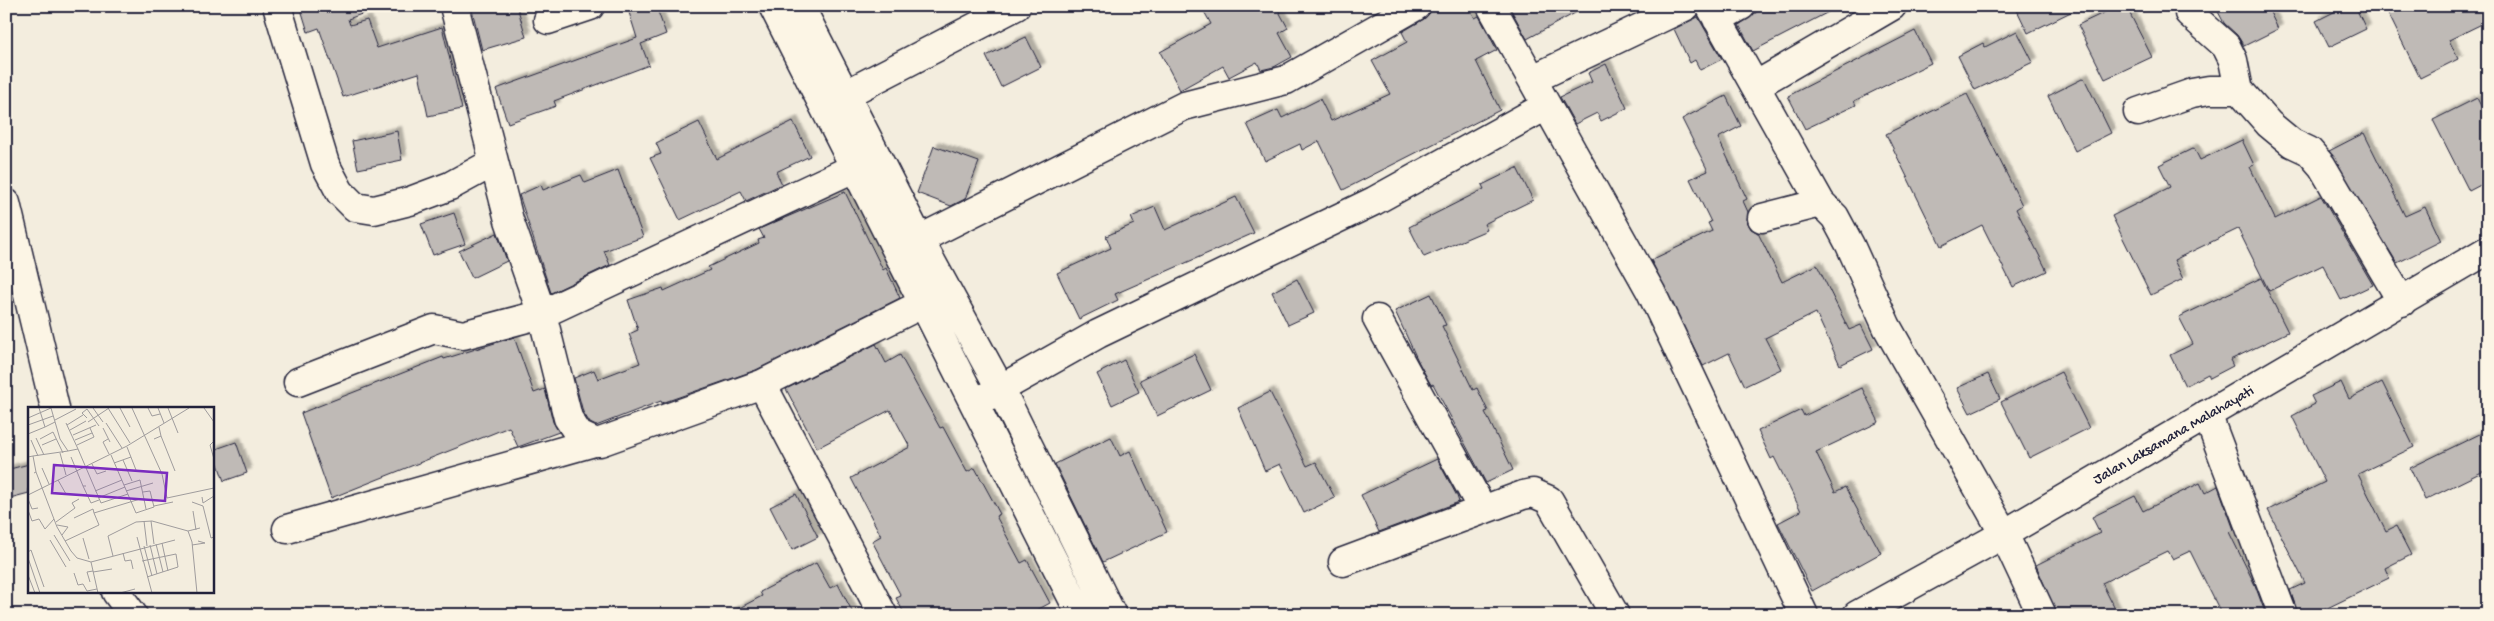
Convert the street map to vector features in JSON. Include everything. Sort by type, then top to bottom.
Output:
[{"type":"main road","points":[[277,6],[325,164],[340,192],[355,207],[374,210],[410,201],[450,186],[494,162]]},
{"type":"main road","points":[[454,6],[509,220],[542,314],[570,423],[578,435],[594,442]]},
{"type":"main road","points":[[548,20],[590,6]]},
{"type":"main road","points":[[773,6],[834,101],[908,245],[1001,390],[1112,615]]},
{"type":"main road","points":[[800,6],[834,101]]},
{"type":"main road","points":[[834,101],[1016,6]]},
{"type":"main road","points":[[908,245],[1184,106],[1286,80],[1416,6]]},
{"type":"main road","points":[[1491,6],[1651,292],[1804,615]]},
{"type":"main road","points":[[1532,79],[1686,6]]},
{"type":"main road","points":[[1755,86],[1892,6]]},
{"type":"main road","points":[[1723,10],[1755,86],[1821,203],[1834,217],[1850,245],[1887,328],[2004,534],[2042,615]]},
{"type":"main road","points":[[2189,13],[2226,46],[2233,60],[2239,90],[2281,135],[2309,151],[2322,166],[2402,302]]},
{"type":"main road","points":[[2138,112],[2192,93],[2209,90],[2239,90]]},
{"type":"main road","points":[[975,403],[1098,334],[1374,201],[1546,106]]},
{"type":"main road","points":[[298,382],[434,329],[463,335],[542,314],[866,162]]},
{"type":"main road","points":[[6,203],[55,407]]},
{"type":"main road","points":[[1762,218],[1821,203]]},
{"type":"main road","points":[[908,245],[922,304],[975,403],[1081,615]]},
{"type":"main road","name":"Jalan Laksamana Malahayati","points":[[1857,615],[2004,534],[2488,250]]},
{"type":"main road","points":[[287,529],[594,442],[600,442],[762,384],[922,304]]},
{"type":"main road","points":[[1376,319],[1483,510]]},
{"type":"main road","points":[[762,384],[883,615]]},
{"type":"main road","points":[[2207,414],[2283,615]]},
{"type":"main road","points":[[1343,562],[1528,494],[1542,496],[1549,500],[1615,615]]},
{"type":"main road","points":[[117,594],[133,615]]},
{"type":"building","points":[[300,6],[372,6],[373,10],[348,19],[350,25],[367,20],[377,48],[442,27],[462,109],[428,116],[419,73],[343,97],[319,28],[308,32]]},
{"type":"building","points":[[471,6],[517,6],[526,37],[482,50]]},
{"type":"building","points":[[627,6],[656,6],[666,34],[641,44],[649,65],[554,101],[556,106],[508,123],[496,89],[637,38]]},
{"type":"building","points":[[1201,6],[1276,6],[1288,28],[1279,33],[1292,57],[1274,67],[1261,70],[1257,62],[1229,77],[1223,66],[1180,90],[1160,52],[1211,24]]},
{"type":"building","points":[[1432,6],[1468,6],[1475,18],[1479,16],[1497,50],[1476,61],[1500,110],[1343,190],[1319,141],[1302,150],[1300,144],[1265,161],[1247,124],[1278,110],[1282,118],[1320,99],[1331,121],[1390,94],[1372,61],[1407,42],[1402,32],[1424,19],[1430,13]]},
{"type":"building","points":[[1509,6],[1588,6],[1527,39]]},
{"type":"building","points":[[1765,6],[1840,6],[1753,51],[1739,25]]},
{"type":"building","points":[[2015,6],[2083,6],[2028,33]]},
{"type":"building","points":[[2118,6],[2126,6],[2152,57],[2105,79],[2078,25]]},
{"type":"building","points":[[2215,6],[2267,6],[2278,29],[2244,46],[2237,35],[2224,23]]},
{"type":"building","points":[[2346,6],[2355,6],[2366,29],[2329,47],[2316,21]]},
{"type":"building","points":[[2402,6],[2488,6],[2488,21],[2449,40],[2458,59],[2420,78],[2388,13]]},
{"type":"building","points":[[1698,17],[1722,59],[1700,70],[1695,60],[1690,63],[1674,29]]},
{"type":"building","points":[[1915,31],[1931,63],[1854,101],[1856,105],[1805,129],[1788,96]]},
{"type":"building","points":[[2017,31],[2033,62],[1975,90],[1958,56],[1983,43],[1985,47]]},
{"type":"building","points":[[1026,37],[1041,67],[1001,87],[986,56]]},
{"type":"building","points":[[1606,64],[1627,108],[1601,121],[1597,113],[1575,124],[1560,97],[1592,82],[1588,73]]},
{"type":"building","points":[[2084,78],[2111,133],[2075,151],[2048,96]]},
{"type":"building","points":[[1967,94],[2022,205],[2016,209],[2047,271],[2013,287],[1982,225],[1941,246],[1886,134]]},
{"type":"building","points":[[1726,96],[1741,126],[1718,138],[1747,199],[1743,201],[1748,212],[1747,221],[1751,229],[1758,233],[1782,282],[1817,265],[1849,330],[1861,325],[1873,349],[1840,365],[1816,313],[1765,338],[1781,369],[1745,386],[1729,353],[1703,366],[1651,260],[1712,231],[1708,223],[1711,222],[1690,179],[1708,171],[1682,119]]},
{"type":"building","points":[[2477,98],[2488,120],[2488,181],[2469,191],[2433,120]]},
{"type":"building","points":[[793,121],[810,156],[776,172],[782,184],[746,201],[741,191],[680,220],[650,158],[661,154],[656,143],[699,122],[717,159]]},
{"type":"building","points":[[397,131],[402,160],[358,169],[352,141]]},
{"type":"building","points":[[2364,133],[2405,216],[2425,207],[2441,241],[2397,263],[2329,151]]},
{"type":"building","points":[[2242,140],[2254,165],[2250,167],[2275,219],[2321,196],[2373,285],[2341,300],[2323,265],[2269,291],[2238,229],[2174,260],[2183,279],[2151,295],[2112,216],[2170,187],[2159,165],[2194,148],[2200,160]]},
{"type":"building","points":[[934,146],[979,162],[965,199],[951,206],[917,193]]},
{"type":"building","points":[[1517,168],[1533,200],[1484,224],[1487,230],[1424,257],[1409,227],[1484,189],[1482,185]]},
{"type":"building","points":[[618,170],[643,237],[604,251],[610,265],[551,293],[519,195],[541,185],[543,190],[581,175],[585,183]]},
{"type":"building","points":[[845,192],[883,270],[886,268],[900,298],[756,370],[662,403],[661,401],[596,426],[590,423],[583,412],[574,378],[594,370],[598,379],[640,363],[629,334],[638,330],[628,300],[663,288],[664,291],[710,270],[708,267],[759,243],[758,240],[764,238],[759,229]]},
{"type":"building","points":[[1236,197],[1254,233],[1115,294],[1118,300],[1079,319],[1057,273],[1111,248],[1106,236],[1134,224],[1131,217],[1155,207],[1165,230]]},
{"type":"building","points":[[454,213],[465,244],[433,255],[421,224]]},
{"type":"building","points":[[497,233],[507,261],[472,278],[459,251]]},
{"type":"building","points":[[2261,278],[2288,332],[2230,360],[2233,366],[2210,378],[2208,374],[2185,386],[2170,355],[2193,344],[2179,317]]},
{"type":"building","points":[[1297,279],[1314,313],[1288,325],[1272,292]]},
{"type":"building","points":[[1431,294],[1446,325],[1442,326],[1473,390],[1477,388],[1488,411],[1485,412],[1513,470],[1486,483],[1433,384],[1431,385],[1419,363],[1395,311]]},
{"type":"building","points":[[514,337],[534,393],[545,389],[553,422],[559,432],[518,447],[509,427],[331,498],[301,413],[443,357],[444,359]]},
{"type":"building","points":[[876,344],[886,363],[900,355],[940,428],[943,427],[967,472],[975,468],[1000,514],[996,516],[1021,563],[1027,560],[1050,603],[1028,615],[905,615],[896,598],[901,596],[872,541],[881,536],[851,478],[910,447],[890,410],[817,448],[786,389]]},
{"type":"building","points":[[1194,354],[1211,390],[1157,416],[1140,380]]},
{"type":"building","points":[[1124,360],[1139,392],[1112,405],[1097,374]]},
{"type":"building","points":[[2061,372],[2089,428],[2029,458],[2001,402]]},
{"type":"building","points":[[1988,374],[2000,399],[1970,413],[1957,388]]},
{"type":"building","points":[[2341,382],[2349,399],[2382,382],[2414,447],[2358,474],[2386,531],[2396,526],[2411,555],[2385,568],[2389,578],[2313,615],[2298,615],[2290,590],[2305,583],[2268,510],[2325,482],[2292,416],[2315,404],[2311,396]]},
{"type":"building","points":[[1862,388],[1879,422],[1816,452],[1835,492],[1845,487],[1881,553],[1812,591],[1778,523],[1801,511],[1774,457],[1771,459],[1758,431],[1801,410],[1804,416]]},
{"type":"building","points":[[1270,392],[1307,466],[1316,462],[1335,498],[1304,513],[1280,464],[1265,471],[1238,408]]},
{"type":"building","points":[[2488,430],[2488,469],[2425,500],[2410,468]]},
{"type":"building","points":[[1111,437],[1120,456],[1130,451],[1167,532],[1103,562],[1055,464]]},
{"type":"building","points":[[236,442],[247,473],[224,481],[214,450]]},
{"type":"building","points":[[1437,459],[1459,502],[1379,532],[1361,495]]},
{"type":"building","points":[[28,464],[28,493],[6,499],[6,470]]},
{"type":"building","points":[[2200,483],[2205,493],[2218,486],[2234,530],[2229,532],[2255,585],[2266,615],[2222,615],[2190,551],[2173,559],[2168,551],[2102,583],[2118,615],[2057,615],[2036,565],[2100,533],[2092,517],[2135,496],[2143,511]]},
{"type":"building","points":[[796,494],[818,537],[792,550],[770,507]]},
{"type":"building","points":[[816,563],[830,588],[838,584],[854,615],[726,615],[762,596],[760,592]]}]
